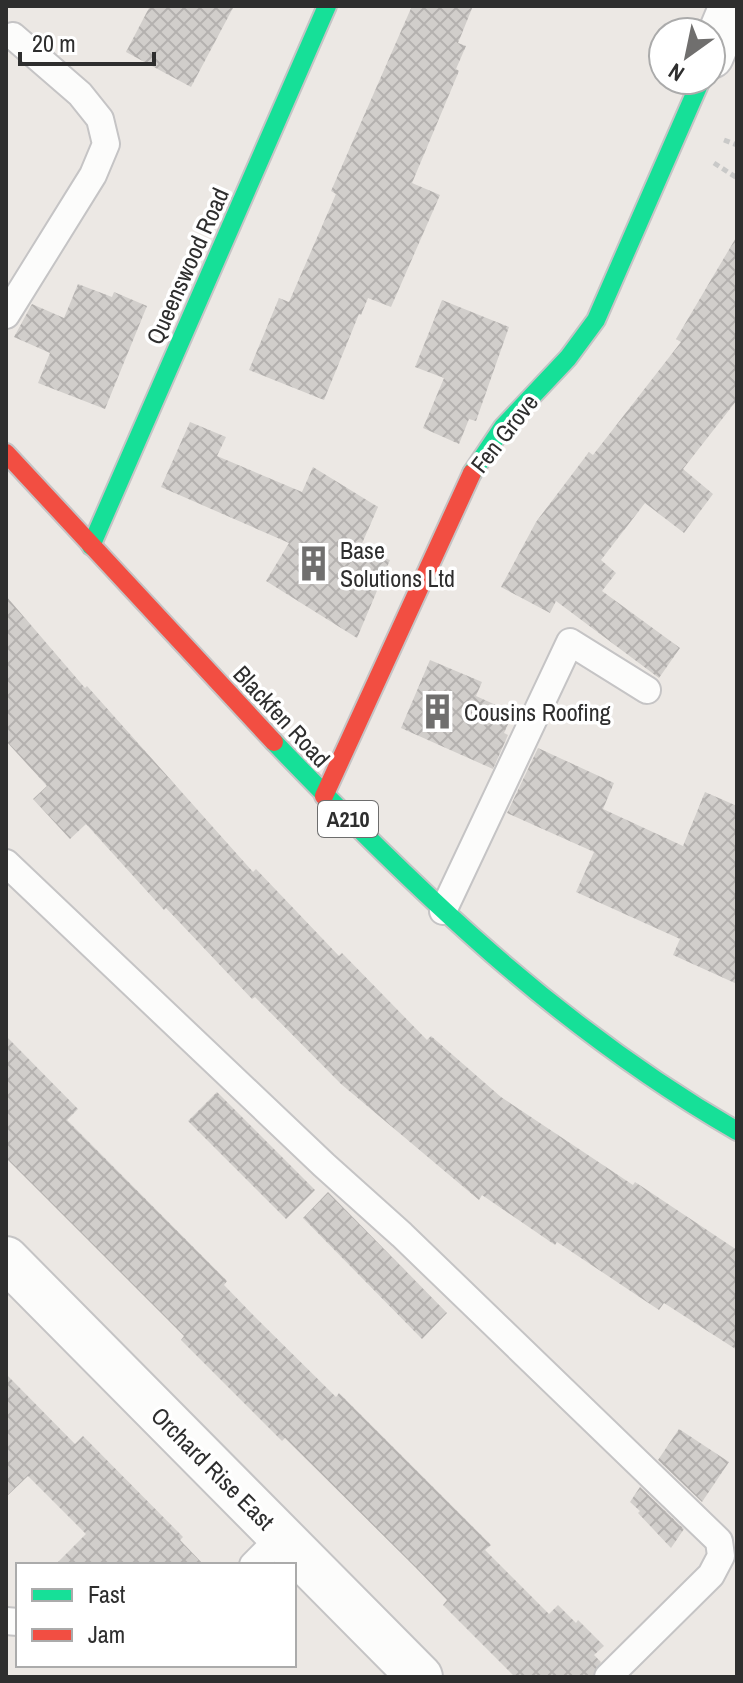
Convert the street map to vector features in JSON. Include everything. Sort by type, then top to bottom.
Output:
[{"type":"street","name":"Queenswood Road","points":[[91,546],[327,6]]},
{"type":"street","name":"Fen Grove","points":[[324,796],[471,474],[503,427],[568,358],[596,320],[694,96]]},
{"type":"street","name":"Blackfen Road","points":[[6,453],[324,796],[443,911],[532,989],[616,1055],[675,1095],[737,1131]]},
{"type":"street","name":"Orchard Rise East","points":[[6,1259],[267,1551]]},
{"type":"street","name":"Orchard Rise East","points":[[296,1575],[420,1677]]},
{"type":"lane","points":[[6,315],[71,213],[93,175],[106,144],[100,119],[80,94],[13,36]]},
{"type":"lane","points":[[443,911],[570,642],[647,690]]},
{"type":"lane","points":[[6,863],[312,1154],[402,1235],[719,1541],[721,1556],[711,1575],[608,1677]]},
{"type":"building","points":[[150,6],[234,6],[191,87],[126,52]]},
{"type":"building","points":[[412,6],[473,6],[458,43],[466,46],[456,69],[459,71],[412,183],[440,195],[391,307],[368,298],[324,400],[249,370],[279,298],[289,302],[336,194],[331,191]]},
{"type":"building","points":[[737,236],[737,400],[683,469],[713,494],[684,533],[645,503],[601,560],[616,573],[602,591],[680,648],[659,678],[556,601],[550,613],[501,587],[536,522],[589,452],[593,455],[681,342],[676,339]]},
{"type":"building","points":[[78,284],[112,297],[114,292],[147,306],[105,409],[38,383],[50,353],[14,337],[32,304],[64,318]]},
{"type":"building","points":[[442,300],[509,327],[476,421],[469,419],[459,444],[423,428],[444,378],[415,367]]},
{"type":"building","points":[[190,422],[226,437],[217,456],[302,492],[313,467],[378,507],[360,548],[390,560],[357,638],[266,581],[289,543],[161,487]]},
{"type":"building","points":[[6,596],[85,688],[87,686],[253,872],[256,869],[339,956],[342,953],[427,1040],[431,1036],[501,1097],[737,1250],[737,1350],[664,1303],[659,1310],[482,1195],[479,1200],[341,1084],[255,997],[252,999],[166,908],[164,910],[86,824],[70,839],[33,799],[47,786],[6,741]]},
{"type":"building","name":"Cousins Roofing","points":[[430,660],[482,682],[476,696],[513,713],[504,733],[508,735],[493,769],[401,728]]},
{"type":"building","points":[[538,748],[614,783],[603,809],[683,846],[705,792],[737,806],[737,984],[673,955],[680,939],[576,892],[594,852],[507,813]]},
{"type":"building","points":[[6,1036],[78,1109],[67,1120],[227,1281],[224,1285],[255,1317],[336,1397],[339,1393],[491,1545],[485,1550],[549,1614],[558,1605],[604,1646],[594,1655],[601,1662],[592,1677],[515,1677],[443,1605],[447,1600],[415,1567],[181,1340],[184,1336],[6,1158]]},
{"type":"building","points":[[217,1092],[315,1190],[286,1219],[188,1121]]},
{"type":"building","points":[[328,1192],[447,1313],[422,1339],[303,1218]]},
{"type":"building","points":[[6,1374],[75,1444],[83,1436],[183,1537],[180,1540],[202,1563],[57,1563],[86,1534],[28,1476],[6,1497]]},
{"type":"building","points":[[679,1429],[729,1462],[702,1502],[658,1460]]},
{"type":"building","points":[[640,1487],[684,1529],[671,1548],[630,1502]]},
{"type":"traffic: fast","points":[[91,546],[327,6]]},
{"type":"traffic: fast","points":[[472,473],[503,427],[568,358],[596,320],[694,96]]},
{"type":"traffic: fast","points":[[274,742],[381,851],[549,1002],[671,1091],[737,1131]]},
{"type":"traffic: jam","points":[[6,453],[274,742]]},
{"type":"traffic: jam","points":[[324,796],[472,473]]},
{"type":"place","name":"Base Solutions Ltd","points":[[314,564]]},
{"type":"place","name":"Cousins Roofing","points":[[438,712]]}]
